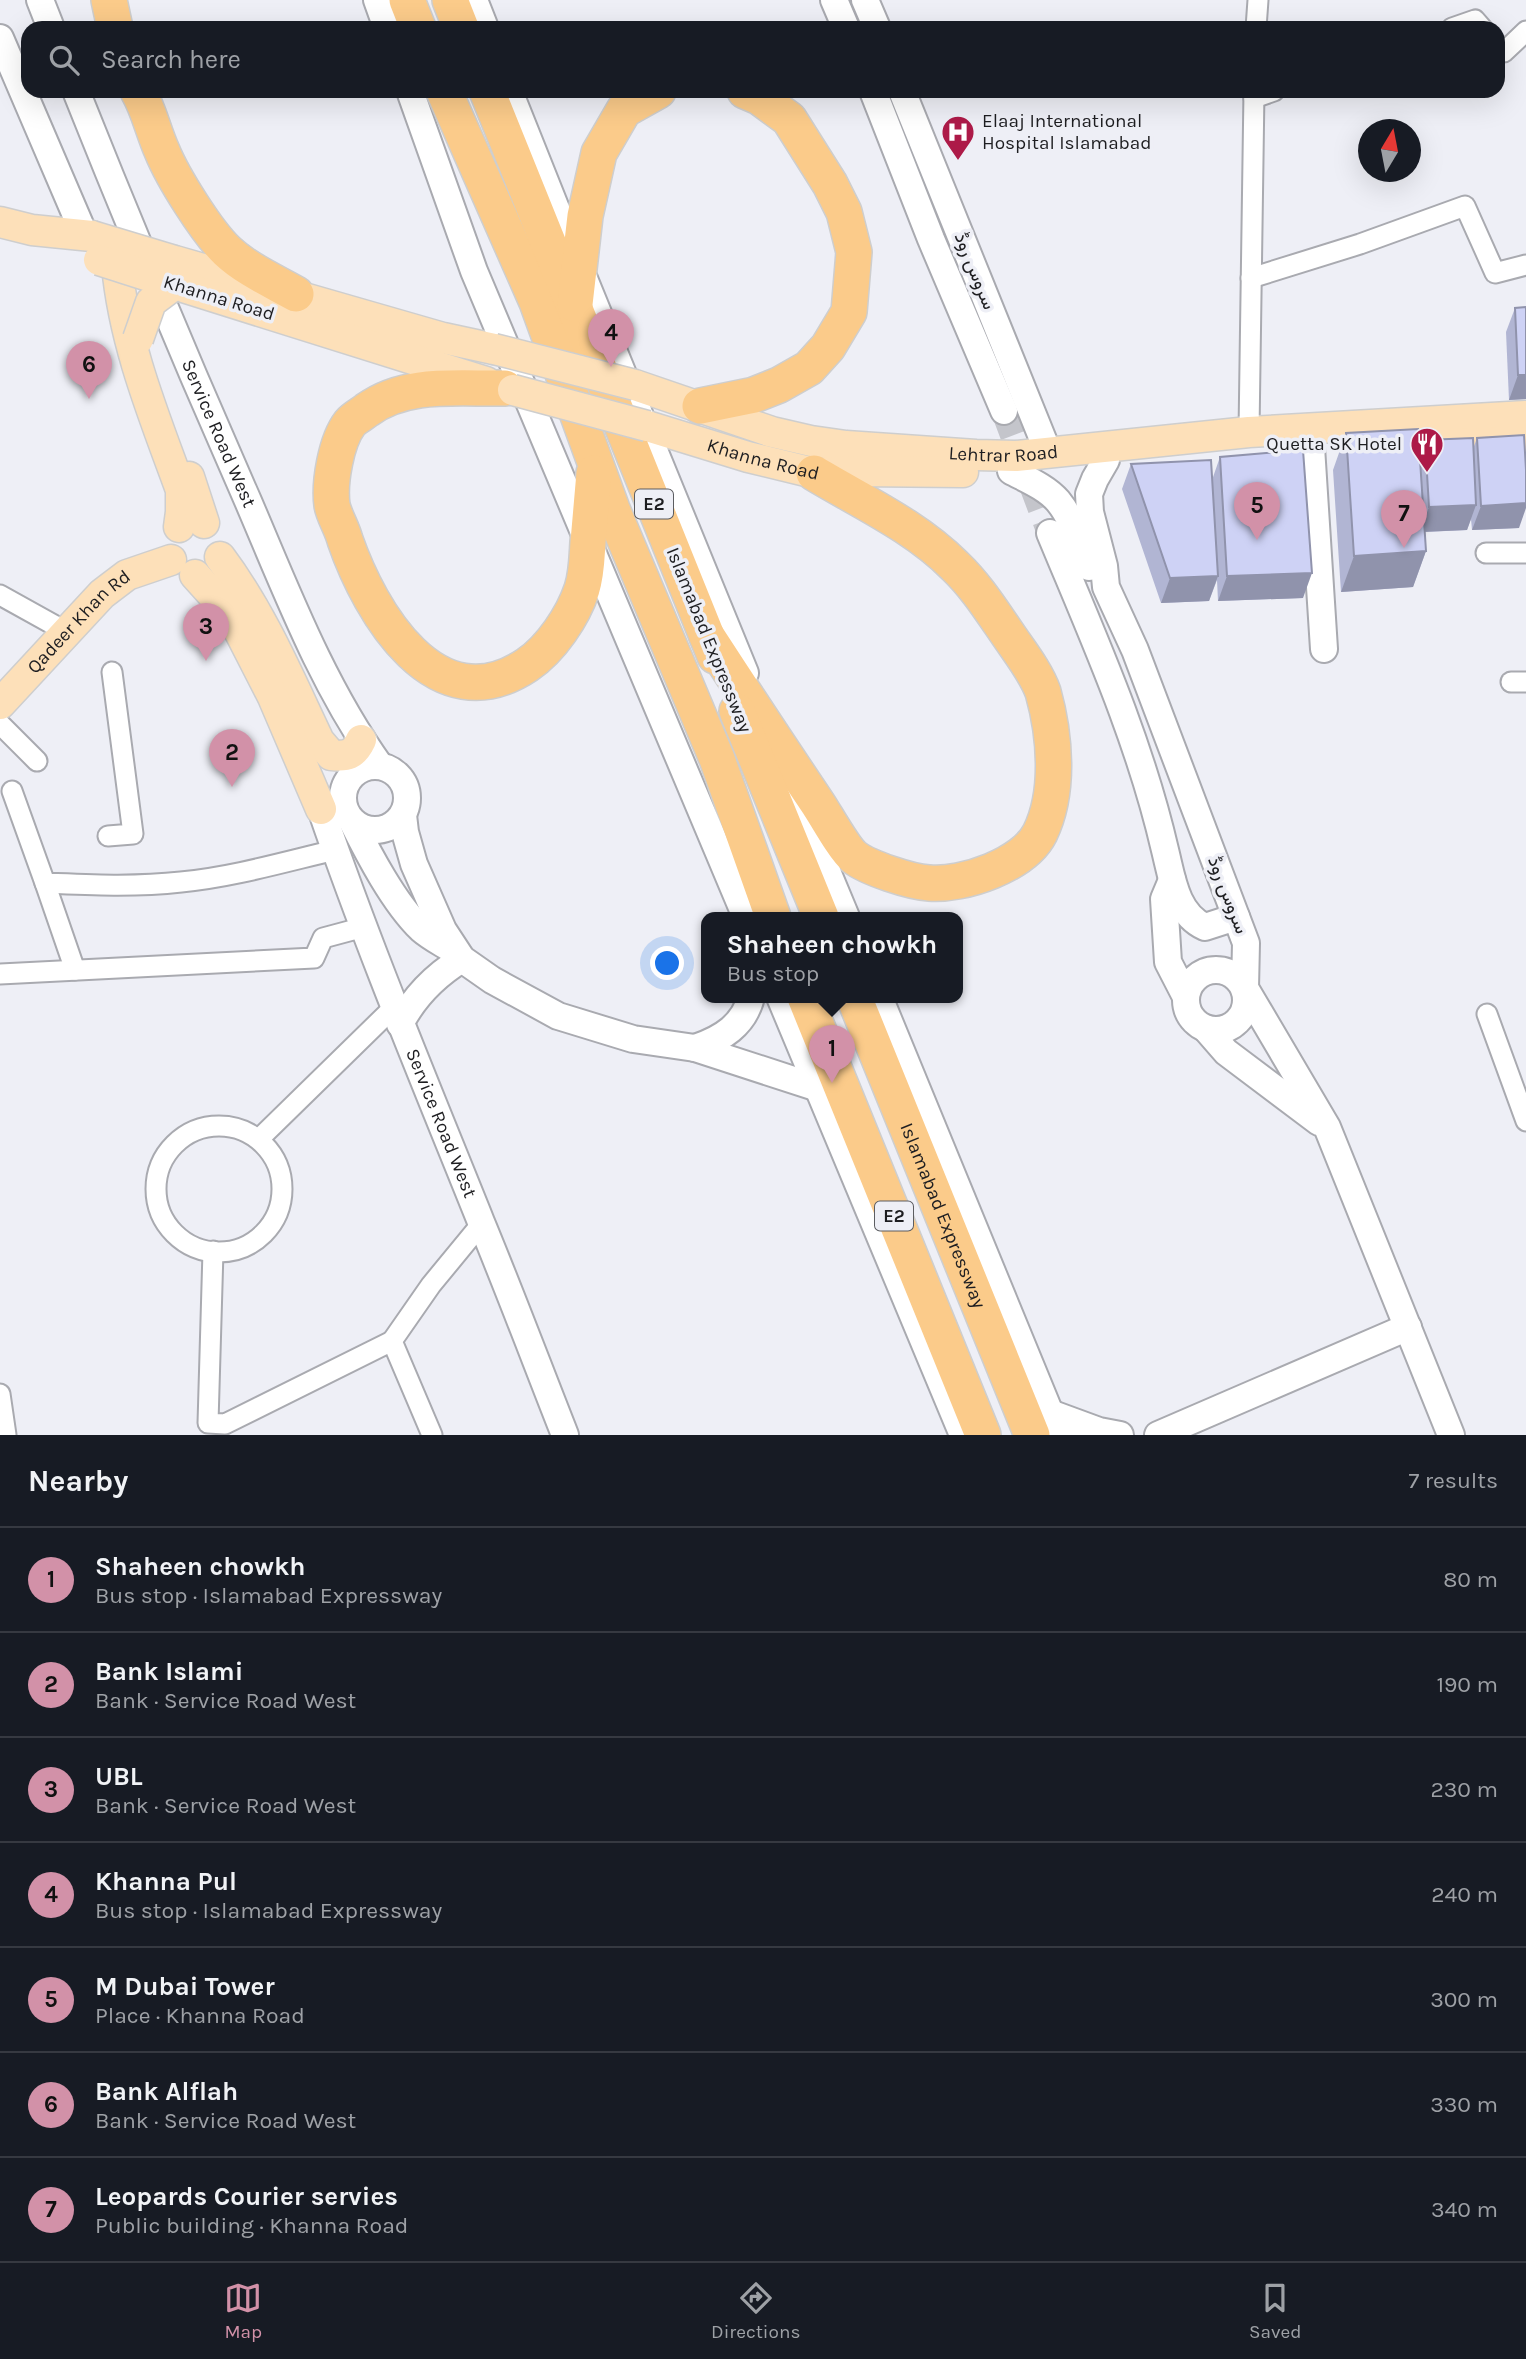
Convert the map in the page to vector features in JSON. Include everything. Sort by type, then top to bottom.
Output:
[{"type":"highway","points":[[109,0],[114,21]]},
{"type":"highway","points":[[450,0],[458,21]]},
{"type":"highway","points":[[142,98],[162,152],[195,208],[227,251],[296,294]]},
{"type":"highway","name":"Islamabad Expressway","points":[[447,98],[537,302],[612,509],[716,759],[771,912]]},
{"type":"highway","name":"Islamabad Expressway","points":[[490,98],[819,912]]},
{"type":"highway","points":[[574,307],[585,216],[599,153],[624,110],[645,98]]},
{"type":"highway","points":[[701,406],[754,395],[809,369],[828,347],[849,312],[854,252],[844,212],[830,184],[789,119],[761,98]]},
{"type":"highway","points":[[509,389],[419,389],[398,393],[383,399],[351,422],[342,438],[335,463],[332,505],[362,583],[383,621],[418,659],[437,672],[468,683],[516,673],[536,660],[551,644],[582,590],[587,569],[595,462]]},
{"type":"highway","points":[[707,636],[853,856],[910,879],[930,883],[954,881],[979,876],[1003,866],[1022,853],[1040,834],[1053,794],[1053,750],[1042,691],[1019,651],[977,590],[928,542],[814,473]]},
{"type":"highway","name":"E2","points":[[807,1003],[983,1435]]},
{"type":"highway","name":"Islamabad Expressway","points":[[856,1003],[1047,1428]]},
{"type":"main road","name":"Khanna Road","points":[[0,222],[98,249],[509,389],[814,473],[1011,471],[1252,448],[1526,442]]},
{"type":"main road","points":[[98,249],[120,299],[130,344],[181,490],[183,546],[232,615],[273,697],[339,811]]},
{"type":"main road","name":"Khanna Road","points":[[177,277],[296,294],[443,338],[494,349]]},
{"type":"main road","points":[[177,277],[151,302],[138,339],[199,503],[183,546]]},
{"type":"main road","name":"Lehtrar Road","points":[[494,349],[635,385],[772,432],[846,446],[976,455],[1016,456],[1249,432],[1526,416]]},
{"type":"main road","points":[[183,546],[217,533],[221,541],[220,557],[246,594],[271,639],[319,741],[331,755],[342,756],[357,750],[361,740]]},
{"type":"main road","name":"Qadeer Khan Rd","points":[[0,682],[89,587],[114,565],[131,556],[183,546]]},
{"type":"main road","name":"Qadeer Khan Rd","points":[[0,704],[102,594],[127,575],[183,546]]},
{"type":"street","points":[[40,0],[48,21]]},
{"type":"street","points":[[377,0],[404,15]]},
{"type":"street","points":[[474,0],[482,21]]},
{"type":"street","points":[[834,0],[843,21]]},
{"type":"street","points":[[865,0],[874,21]]},
{"type":"street","points":[[1256,21],[1258,0]]},
{"type":"street","points":[[1505,51],[1526,31]]},
{"type":"street","points":[[0,38],[21,83]]},
{"type":"street","points":[[28,98],[98,249]]},
{"type":"street","name":"Service Road West","points":[[79,98],[179,343],[292,604],[330,687],[361,740],[380,766]]},
{"type":"street","points":[[412,98],[474,271],[744,912]]},
{"type":"street","points":[[512,98],[844,912]]},
{"type":"street","points":[[876,98],[931,239],[1004,411]]},
{"type":"street","name":"سروس روڈ","points":[[905,98],[1048,452]]},
{"type":"street","points":[[1249,432],[1254,98]]},
{"type":"street","points":[[1251,278],[1384,236],[1465,206],[1495,273],[1526,265]]},
{"type":"street","points":[[1311,447],[1324,649]]},
{"type":"street","name":"سروس روڈ","points":[[1106,460],[1094,479],[1089,494],[1090,512],[1104,566],[1106,587],[1135,650],[1246,943],[1245,988]]},
{"type":"street","points":[[1011,471],[1041,487],[1058,500],[1072,524],[1090,570],[1106,587]]},
{"type":"street","points":[[1050,533],[1125,711],[1154,800],[1172,879],[1184,912],[1194,922],[1205,927],[1236,917]]},
{"type":"street","points":[[1486,553],[1526,553]]},
{"type":"street","points":[[0,595],[54,625]]},
{"type":"street","points":[[108,836],[133,834],[112,672]]},
{"type":"street","points":[[0,724],[37,761]]},
{"type":"street","points":[[454,959],[414,864],[405,832],[403,815],[407,794],[404,784],[398,775],[380,766],[360,769],[351,775],[342,793],[339,811],[390,889],[419,927],[454,959],[558,1016],[633,1040],[695,1048],[818,1088]]},
{"type":"street","points":[[12,791],[75,970]]},
{"type":"street","points":[[339,811],[369,830],[389,827],[403,815]]},
{"type":"street","name":"Service Road West","points":[[339,811],[335,850],[401,1011],[565,1435]]},
{"type":"street","points":[[45,883],[120,886],[182,882],[249,871],[335,850]]},
{"type":"street","points":[[1172,879],[1164,899],[1168,962],[1185,995],[1187,1009],[1194,1021],[1206,1029],[1226,1052],[1326,1127]]},
{"type":"street","points":[[0,974],[314,958],[323,938],[365,927]]},
{"type":"street","points":[[259,1139],[401,1011],[454,959]]},
{"type":"street","points":[[1185,995],[1190,983],[1200,973],[1213,969],[1226,970],[1237,977],[1245,988],[1326,1127],[1451,1435]]},
{"type":"street","points":[[1206,1029],[1220,1030],[1233,1025],[1242,1016],[1247,1002],[1245,988]]},
{"type":"street","points":[[695,1048],[716,1041],[731,1029],[747,1013],[750,1003]]},
{"type":"street","points":[[783,1003],[963,1435]]},
{"type":"street","points":[[881,1003],[1047,1428],[1120,1435]]},
{"type":"street","points":[[1487,1014],[1525,1116]]},
{"type":"street","points":[[212,1126],[237,1128],[259,1139],[275,1158],[283,1182],[281,1207],[269,1229],[250,1245],[226,1252],[213,1251],[202,1250],[179,1239],[163,1220],[156,1196],[158,1172],[169,1149],[188,1133],[212,1126]]},
{"type":"street","points":[[213,1251],[208,1423],[225,1424],[392,1341],[431,1285],[482,1223]]},
{"type":"street","points":[[1158,1435],[1408,1327]]},
{"type":"street","points":[[392,1341],[432,1435]]},
{"type":"street","points":[[0,1394],[6,1435]]},
{"type":"building","points":[[1526,307],[1526,375],[1518,375],[1515,308]]},
{"type":"building","points":[[1418,429],[1426,551],[1354,556],[1346,433]]},
{"type":"building","points":[[1524,435],[1526,503],[1481,506],[1477,438]]},
{"type":"building","points":[[1473,438],[1476,505],[1429,507],[1425,440]]},
{"type":"building","points":[[1303,450],[1312,573],[1227,576],[1220,457]]},
{"type":"building","points":[[1211,460],[1218,576],[1170,578],[1131,464]]},
{"type":"tunnel","points":[[1004,411],[1050,533]]},
{"type":"place","name":"Elaaj International Hospital Islamabad","points":[[958,162]]},
{"type":"place","name":"Khanna Pul","points":[[611,367]]},
{"type":"place","name":"Bank Alflah","points":[[89,399]]},
{"type":"place","name":"Quetta SK Hotel","points":[[1427,474]]},
{"type":"place","name":"M Dubai Tower","points":[[1257,540]]},
{"type":"place","name":"Leopards Courier servies","points":[[1404,548]]},
{"type":"place","name":"UBL","points":[[206,661]]},
{"type":"place","name":"Bank Islami","points":[[232,787]]},
{"type":"place","name":"Shaheen chowkh","points":[[832,1083]]}]
